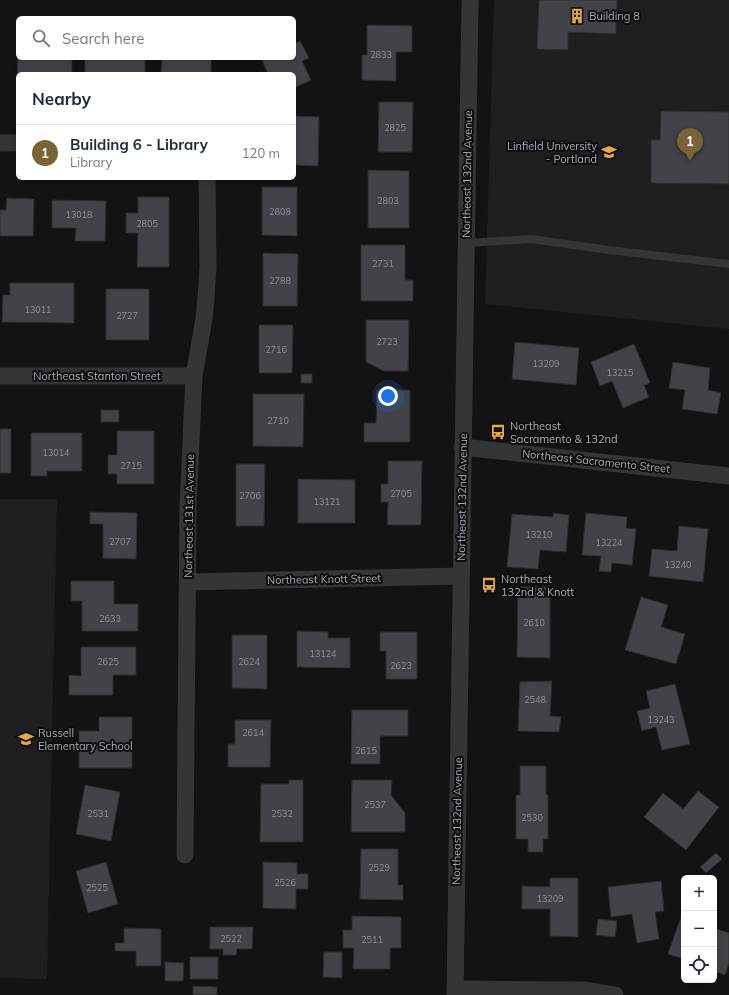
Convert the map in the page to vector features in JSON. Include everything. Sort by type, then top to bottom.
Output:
[{"type":"street","name":"Northeast 132nd Avenue","points":[[455,992],[462,447],[470,0]]},
{"type":"street","points":[[0,143],[16,143]]},
{"type":"street","name":"Northeast 131st Avenue","points":[[185,855],[188,506],[194,376],[204,319],[208,267],[207,180]]},
{"type":"street","name":"Northeast Stanton Street","points":[[0,376],[194,376]]},
{"type":"street","name":"Northeast Sacramento Street","points":[[462,447],[729,476]]},
{"type":"street","name":"Northeast Knott Street","points":[[188,582],[461,576]]},
{"type":"street","points":[[455,992],[584,990],[615,995]]},
{"type":"lane","points":[[466,243],[531,239],[729,264]]},
{"type":"shaded area","name":"Linfield University - Portland","points":[[494,0],[729,0],[729,329],[485,304]]},
{"type":"shaded area","name":"Russell Elementary School","points":[[0,499],[57,499],[47,979],[0,978]]},
{"type":"building","name":"Building 8","points":[[539,0],[617,0],[616,34],[568,32],[568,50],[537,49]]},
{"type":"building","points":[[367,25],[412,26],[412,52],[396,52],[396,81],[362,80],[362,55],[367,55]]},
{"type":"building","points":[[300,41],[309,58],[302,61],[311,80],[296,87],[296,72],[267,72],[262,60],[296,60],[296,43]]},
{"type":"building","points":[[18,60],[72,60],[72,72],[17,72]]},
{"type":"building","points":[[85,60],[145,60],[145,72],[85,72]]},
{"type":"building","points":[[162,60],[211,60],[211,72],[161,72]]},
{"type":"building","points":[[379,102],[413,102],[412,152],[378,152]]},
{"type":"building","points":[[661,111],[729,112],[729,184],[651,183],[651,140],[660,140]]},
{"type":"building","points":[[296,116],[319,117],[318,166],[296,165]]},
{"type":"building","points":[[368,170],[409,171],[409,228],[368,228]]},
{"type":"building","points":[[262,187],[297,187],[297,236],[262,235]]},
{"type":"building","points":[[138,197],[169,197],[169,267],[137,267],[138,233],[126,233],[126,213],[138,213]]},
{"type":"building","points":[[7,198],[34,199],[33,236],[0,236],[0,210],[6,210]]},
{"type":"building","points":[[52,200],[106,201],[105,241],[75,241],[76,228],[52,228]]},
{"type":"building","points":[[361,245],[405,245],[405,280],[413,280],[413,301],[361,301]]},
{"type":"building","points":[[263,253],[298,254],[297,306],[263,306]]},
{"type":"building","points":[[10,283],[74,283],[74,323],[2,322],[3,295],[10,295]]},
{"type":"building","points":[[106,289],[149,289],[149,340],[106,340]]},
{"type":"building","points":[[366,320],[409,320],[408,371],[384,371],[366,362]]},
{"type":"building","points":[[259,325],[293,325],[292,373],[259,373]]},
{"type":"building","points":[[515,342],[579,348],[576,385],[512,379]]},
{"type":"building","points":[[634,344],[650,383],[644,385],[649,397],[623,408],[612,381],[600,386],[591,362]]},
{"type":"building","points":[[673,362],[710,368],[708,390],[721,393],[717,414],[682,409],[685,390],[669,388]]},
{"type":"building","points":[[301,374],[312,374],[312,383],[301,383]]},
{"type":"building","points":[[377,390],[410,390],[410,442],[364,442],[364,423],[376,423]]},
{"type":"building","points":[[253,394],[304,394],[303,447],[253,446]]},
{"type":"building","points":[[101,410],[119,410],[119,422],[101,422]]},
{"type":"building","points":[[0,429],[11,429],[11,473],[0,473]]},
{"type":"building","points":[[117,431],[154,431],[154,484],[117,484],[117,474],[108,474],[108,455],[117,455]]},
{"type":"building","points":[[31,433],[82,433],[82,471],[47,471],[47,476],[31,476]]},
{"type":"building","points":[[388,461],[422,461],[421,525],[387,525],[388,502],[381,502],[381,484],[388,484]]},
{"type":"building","points":[[236,464],[265,464],[264,526],[236,526]]},
{"type":"building","points":[[298,479],[355,480],[355,523],[298,523]]},
{"type":"building","points":[[90,512],[137,513],[136,559],[103,558],[103,524],[90,524]]},
{"type":"building","points":[[553,513],[569,515],[566,552],[540,550],[538,569],[507,567],[512,514],[553,517]]},
{"type":"building","points":[[586,513],[627,517],[626,528],[636,529],[632,565],[612,563],[611,572],[599,571],[601,556],[582,555]]},
{"type":"building","points":[[679,526],[708,529],[703,582],[649,576],[652,549],[677,551]]},
{"type":"building","points":[[71,581],[114,581],[114,604],[138,604],[138,631],[82,631],[82,601],[71,601]]},
{"type":"building","points":[[518,587],[550,587],[550,658],[517,657]]},
{"type":"building","points":[[641,597],[668,605],[661,627],[685,634],[676,664],[625,650]]},
{"type":"building","points":[[297,631],[328,632],[328,638],[350,638],[350,668],[297,667]]},
{"type":"building","points":[[380,632],[417,632],[417,679],[386,679],[386,651],[380,651]]},
{"type":"building","points":[[232,635],[267,635],[267,689],[232,688]]},
{"type":"building","points":[[81,647],[136,647],[136,675],[113,675],[113,695],[69,695],[69,675],[81,676]]},
{"type":"building","points":[[552,681],[550,716],[561,717],[559,732],[518,731],[520,682]]},
{"type":"building","points":[[675,684],[690,744],[662,750],[656,727],[642,731],[637,711],[650,708],[646,691]]},
{"type":"building","points":[[352,710],[408,710],[408,736],[380,736],[380,764],[351,764]]},
{"type":"building","points":[[99,717],[132,717],[132,768],[79,768],[79,731],[99,731]]},
{"type":"building","points":[[235,720],[271,720],[270,767],[228,767],[228,744],[235,744]]},
{"type":"building","points":[[520,766],[546,766],[546,795],[548,795],[548,839],[543,839],[543,852],[528,852],[528,839],[516,839],[516,795],[520,795]]},
{"type":"building","points":[[289,780],[303,780],[303,842],[260,842],[261,784],[289,784]]},
{"type":"building","points":[[352,780],[392,780],[391,795],[405,813],[405,832],[351,832]]},
{"type":"building","points":[[85,785],[120,792],[111,841],[76,834]]},
{"type":"building","points":[[698,791],[719,807],[686,850],[644,817],[663,793],[683,809]]},
{"type":"building","points":[[361,849],[398,849],[398,885],[403,885],[403,900],[360,899]]},
{"type":"building","points":[[716,853],[722,859],[706,873],[700,867]]},
{"type":"building","points":[[106,862],[118,904],[88,913],[76,871]]},
{"type":"building","points":[[263,862],[297,863],[297,874],[308,874],[308,889],[296,889],[296,909],[263,908]]},
{"type":"building","points":[[550,878],[578,878],[578,937],[550,936],[550,909],[522,909],[522,886],[550,887]]},
{"type":"building","points":[[661,881],[664,911],[655,912],[659,939],[637,943],[632,914],[611,917],[608,887]]},
{"type":"building","points":[[352,916],[401,917],[401,948],[390,948],[390,969],[353,969],[354,948],[343,948],[343,930],[352,930]]},
{"type":"building","points":[[681,917],[681,958],[668,954]]},
{"type":"building","points":[[598,919],[617,921],[615,937],[596,935]]},
{"type":"building","points":[[210,927],[253,927],[252,949],[237,949],[236,955],[223,955],[223,949],[210,949]]},
{"type":"building","points":[[124,928],[161,929],[161,966],[136,966],[136,951],[115,951],[115,943],[124,943]]},
{"type":"building","points":[[717,929],[729,933],[729,963],[725,975],[717,972]]},
{"type":"building","points":[[324,952],[342,952],[342,978],[323,977]]},
{"type":"building","points":[[190,957],[218,957],[218,979],[190,979]]},
{"type":"building","points":[[165,962],[184,963],[183,981],[165,981]]},
{"type":"building","points":[[193,986],[217,987],[217,995],[193,995]]},
{"type":"place","name":"Building 8","points":[[577,16]]},
{"type":"place","name":"Linfield University - Portland","points":[[609,152]]},
{"type":"place","name":"Building 6 - Library","points":[[690,161]]},
{"type":"place","name":"Northeast Sacramento & 132nd","points":[[498,432]]},
{"type":"place","name":"Northeast 132nd & Knott","points":[[489,585]]},
{"type":"place","name":"Russell Elementary School","points":[[26,739]]}]
